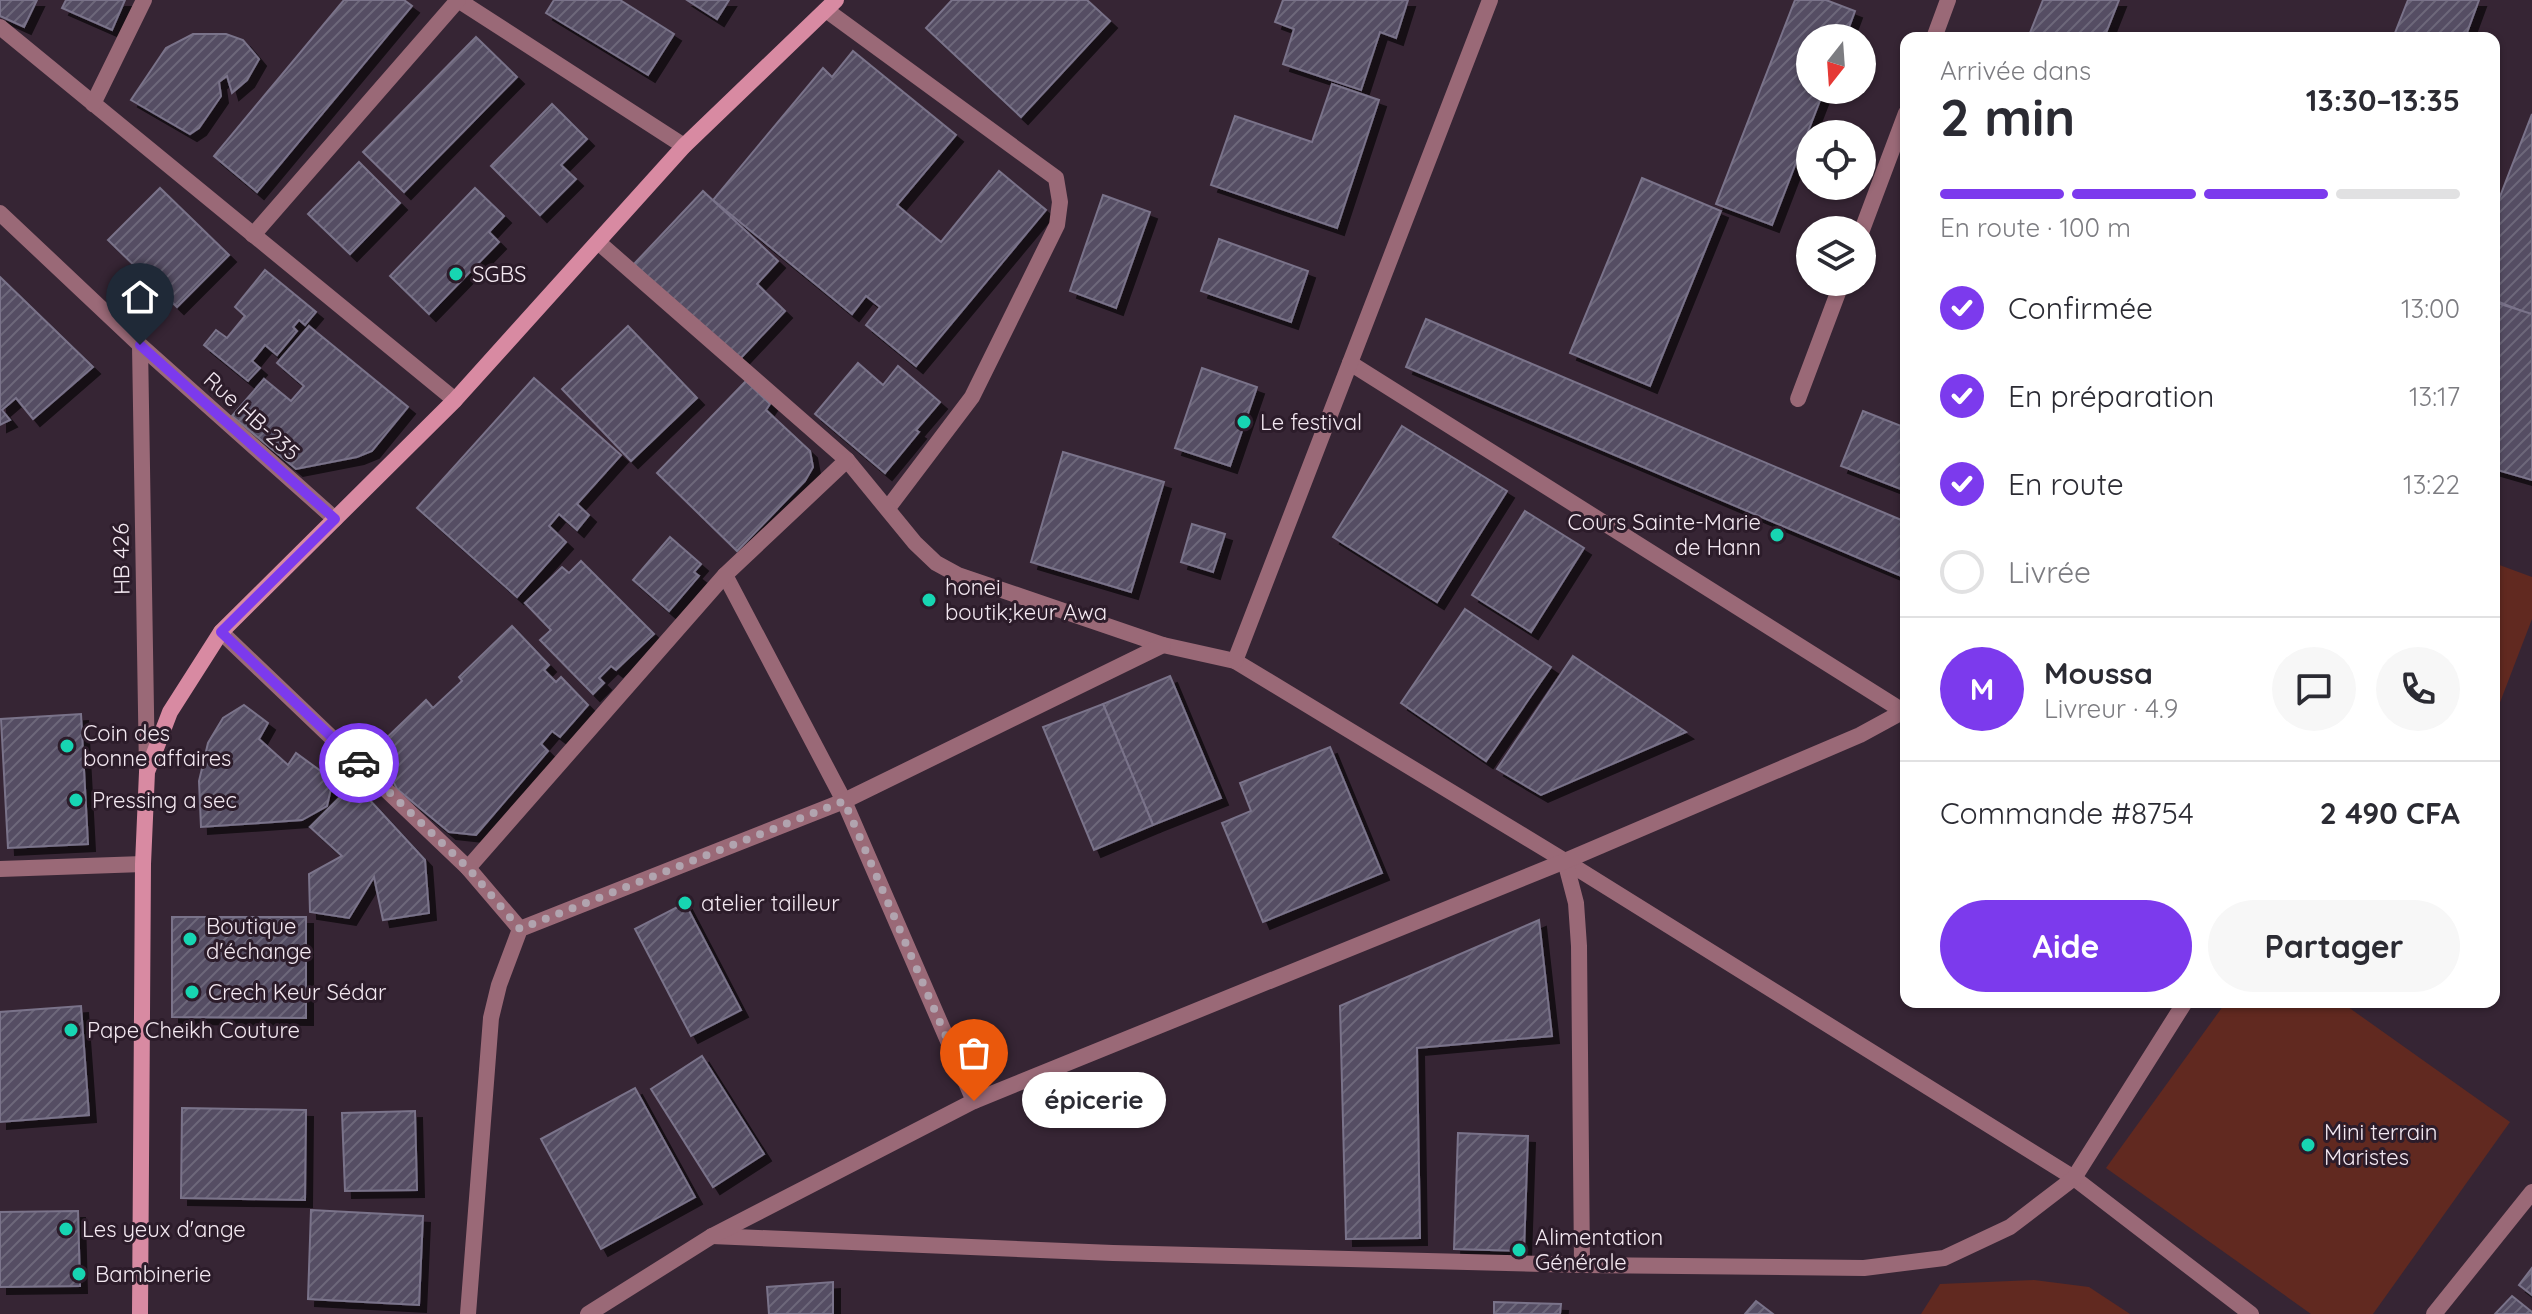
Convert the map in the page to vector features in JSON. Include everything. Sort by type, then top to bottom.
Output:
[{"type":"street","points":[[93,104],[144,0]]},
{"type":"street","points":[[253,235],[458,0],[684,146]]},
{"type":"street","points":[[1235,661],[1490,0]]},
{"type":"street","points":[[1936,32],[1948,0]]},
{"type":"street","points":[[140,1314],[143,864],[147,772],[170,712],[221,632],[455,400],[684,146],[831,5],[1056,178],[1060,202],[1057,225],[972,397],[888,508]]},
{"type":"street","points":[[0,27],[455,400]]},
{"type":"street","points":[[1867,216],[1900,129]]},
{"type":"street","name":"Rue HB-235","points":[[0,213],[140,345],[335,519]]},
{"type":"street","points":[[598,242],[847,460],[915,543],[936,563],[958,575],[1163,645],[1235,661],[1565,861],[2074,1178],[2251,1314]]},
{"type":"street","points":[[1798,399],[1837,296]]},
{"type":"street","name":"HB 426","points":[[140,345],[147,772]]},
{"type":"street","points":[[1350,363],[1900,709]]},
{"type":"street","points":[[468,868],[725,575],[847,460]]},
{"type":"street","points":[[725,575],[844,801],[974,1101]]},
{"type":"street","points":[[221,632],[468,868],[520,929]]},
{"type":"street","points":[[468,1314],[491,1018],[499,985],[520,929],[844,801],[1163,645]]},
{"type":"street","points":[[588,1314],[712,1236],[974,1101],[1565,861],[1860,735],[1900,715]]},
{"type":"street","points":[[1565,861],[1576,903],[1579,946],[1582,1265]]},
{"type":"street","points":[[0,869],[143,864]]},
{"type":"street","points":[[712,1236],[1113,1253],[1582,1265],[1864,1268],[1944,1258],[2010,1227],[2074,1178],[2181,1008]]},
{"type":"street","points":[[2434,1314],[2532,1192]]},
{"type":"shaded area","points":[[2500,565],[2532,577],[2532,619],[2500,702]]},
{"type":"shaded area","name":"Mini terrain Maristes","points":[[2222,1008],[2349,1008],[2510,1122],[2373,1314],[2311,1314],[2106,1168]]},
{"type":"shaded area","points":[[2034,1280],[2089,1287],[2130,1314],[1921,1314],[1940,1284]]},
{"type":"building","points":[[0,0],[37,0],[24,27],[0,16]]},
{"type":"building","points":[[66,0],[125,0],[112,30],[62,8]]},
{"type":"building","points":[[344,0],[404,0],[412,6],[257,192],[214,156]]},
{"type":"building","points":[[554,0],[620,0],[674,34],[648,75],[546,13]]},
{"type":"building","points":[[687,0],[729,0],[717,19]]},
{"type":"building","points":[[952,0],[1087,0],[1110,21],[1021,117],[926,28]]},
{"type":"building","points":[[1283,0],[1408,0],[1396,38],[1380,32],[1361,90],[1283,64],[1294,29],[1275,22]]},
{"type":"building","points":[[1795,0],[1826,0],[1855,11],[1850,24],[1796,24],[1796,104],[1819,104],[1812,120],[1796,120],[1796,163],[1772,225],[1716,204]]},
{"type":"building","points":[[2043,0],[2119,0],[2106,32],[2030,32]]},
{"type":"building","points":[[2408,0],[2479,0],[2467,32],[2395,32]]},
{"type":"building","points":[[193,34],[226,34],[243,40],[259,59],[247,80],[232,93],[227,76],[219,82],[221,96],[199,128],[190,134],[131,100],[166,48]]},
{"type":"building","points":[[476,37],[517,77],[404,192],[363,152]]},
{"type":"building","points":[[853,51],[956,135],[897,205],[941,242],[999,171],[1046,210],[916,366],[866,325],[880,307],[866,296],[852,314],[713,200],[823,68],[832,77]]},
{"type":"building","points":[[1332,84],[1379,100],[1337,228],[1211,185],[1235,116],[1312,142]]},
{"type":"building","points":[[552,104],[587,139],[561,165],[576,179],[540,215],[491,166]]},
{"type":"building","points":[[2532,114],[2532,315],[2500,302],[2500,197]]},
{"type":"building","points":[[359,162],[400,203],[350,254],[308,214]]},
{"type":"building","points":[[1642,178],[1721,211],[1650,386],[1570,353]]},
{"type":"building","points":[[160,188],[229,255],[177,307],[108,240]]},
{"type":"building","points":[[475,188],[504,216],[489,232],[499,242],[429,314],[390,276]]},
{"type":"building","points":[[703,191],[778,261],[757,284],[785,311],[737,362],[634,264]]},
{"type":"building","points":[[1103,195],[1150,212],[1116,308],[1070,291]]},
{"type":"building","points":[[1219,239],[1308,271],[1291,322],[1201,291]]},
{"type":"building","points":[[265,270],[316,312],[305,325],[299,320],[293,327],[297,331],[277,355],[265,345],[252,361],[260,368],[248,381],[204,345],[216,330],[227,338],[245,316],[235,307]]},
{"type":"building","points":[[0,277],[93,367],[33,419],[16,398],[2,410],[10,420],[0,425]]},
{"type":"building","points":[[2500,304],[2532,314],[2532,480],[2500,471]]},
{"type":"building","points":[[1426,319],[1900,519],[1900,575],[1406,367]]},
{"type":"building","points":[[309,326],[408,407],[372,451],[296,469],[232,416],[264,379],[291,401],[304,386],[277,363]]},
{"type":"building","points":[[628,326],[697,398],[631,461],[562,389]]},
{"type":"building","points":[[858,363],[883,385],[898,366],[940,402],[885,473],[815,414]]},
{"type":"building","points":[[1202,368],[1257,387],[1230,466],[1175,448]]},
{"type":"building","points":[[534,378],[621,455],[577,504],[589,515],[577,530],[559,514],[549,526],[566,542],[517,597],[417,508]]},
{"type":"building","points":[[746,381],[770,404],[766,410],[810,451],[813,467],[805,481],[737,551],[657,473]]},
{"type":"building","points":[[1863,411],[1900,426],[1900,489],[1841,466]]},
{"type":"building","points":[[1402,426],[1507,491],[1437,602],[1333,537]]},
{"type":"building","points":[[1063,452],[1164,482],[1131,592],[1031,562]]},
{"type":"building","points":[[1525,511],[1584,548],[1531,632],[1472,595]]},
{"type":"building","points":[[1192,524],[1225,534],[1213,572],[1181,562]]},
{"type":"building","points":[[670,537],[701,564],[694,572],[699,576],[669,611],[633,580]]},
{"type":"building","points":[[581,561],[654,634],[616,670],[611,666],[599,678],[604,683],[593,694],[540,640],[551,630],[525,603],[562,567],[569,573]]},
{"type":"building","points":[[1465,609],[1551,667],[1486,761],[1401,703]]},
{"type":"building","points":[[512,626],[549,665],[544,670],[556,682],[561,677],[588,705],[560,737],[552,731],[541,744],[548,751],[476,835],[449,832],[397,789],[376,748],[426,700],[433,708],[462,681],[459,677]]},
{"type":"building","points":[[1573,656],[1686,732],[1541,795],[1497,769]]},
{"type":"building","points":[[1170,676],[1221,798],[1153,825],[1103,704]]},
{"type":"building","points":[[1103,704],[1153,825],[1094,850],[1043,727]]},
{"type":"building","points":[[244,705],[268,723],[259,739],[288,765],[296,753],[333,780],[327,806],[302,820],[201,827],[199,781],[208,743],[223,718]]},
{"type":"building","points":[[81,714],[88,844],[8,848],[1,719]]},
{"type":"building","points":[[1330,747],[1382,873],[1263,922],[1222,823],[1251,811],[1240,783]]},
{"type":"building","points":[[354,783],[425,860],[429,913],[383,920],[374,877],[349,918],[310,912],[309,874],[342,856],[310,827]]},
{"type":"building","points":[[685,903],[741,1010],[691,1036],[635,929]]},
{"type":"building","points":[[172,917],[306,917],[306,1018],[172,1017]]},
{"type":"building","points":[[1539,920],[1552,1036],[1417,1048],[1420,1238],[1346,1239],[1340,1006]]},
{"type":"building","points":[[81,1006],[89,1115],[0,1122],[0,1012]]},
{"type":"building","points":[[702,1056],[764,1154],[713,1187],[651,1089]]},
{"type":"building","points":[[635,1088],[695,1197],[601,1249],[541,1139]]},
{"type":"building","points":[[182,1108],[306,1110],[305,1200],[181,1198]]},
{"type":"building","points":[[415,1111],[417,1190],[345,1191],[342,1113]]},
{"type":"building","points":[[1458,1133],[1528,1136],[1524,1251],[1454,1249]]},
{"type":"building","points":[[311,1210],[423,1216],[419,1305],[308,1299]]},
{"type":"building","points":[[78,1211],[80,1286],[0,1287],[0,1212]]},
{"type":"building","points":[[2532,1268],[2532,1295],[2519,1285]]},
{"type":"building","points":[[833,1282],[833,1314],[769,1314],[767,1287]]},
{"type":"building","points":[[2512,1296],[2532,1312],[2532,1314],[2495,1314]]},
{"type":"building","points":[[1756,1301],[1773,1314],[1745,1314]]},
{"type":"building","points":[[1494,1302],[1561,1304],[1560,1314],[1494,1314]]},
{"type":"way so far","points":[[359,763],[468,868],[520,929],[844,801],[974,1101]]},
{"type":"place","name":"SGBS","points":[[456,274]]},
{"type":"place","name":"Le festival","points":[[1244,422]]},
{"type":"place","name":"Cours Sainte-Marie de Hann","points":[[1777,535]]},
{"type":"place","name":"honei boutik;keur Awa","points":[[929,600]]},
{"type":"place","name":"Coin des bonne affaires","points":[[67,746]]},
{"type":"place","name":"Pressing a sec","points":[[76,800]]},
{"type":"place","name":"atelier tailleur","points":[[685,903]]},
{"type":"place","name":"Boutique d'échange","points":[[190,939]]},
{"type":"place","name":"Crech Keur Sédar","points":[[192,992]]},
{"type":"place","name":"Pape Cheikh Couture","points":[[71,1030]]},
{"type":"place","name":"épicerie","points":[[974,1101]]},
{"type":"place","name":"Mini terrain Maristes","points":[[2308,1145]]},
{"type":"place","name":"Les yeux d'ange","points":[[66,1229]]},
{"type":"place","name":"Alimentation Générale","points":[[1519,1250]]},
{"type":"place","name":"Bambinerie","points":[[79,1274]]},
{"type":"route","points":[[140,345],[335,519],[221,632],[359,763]]}]
